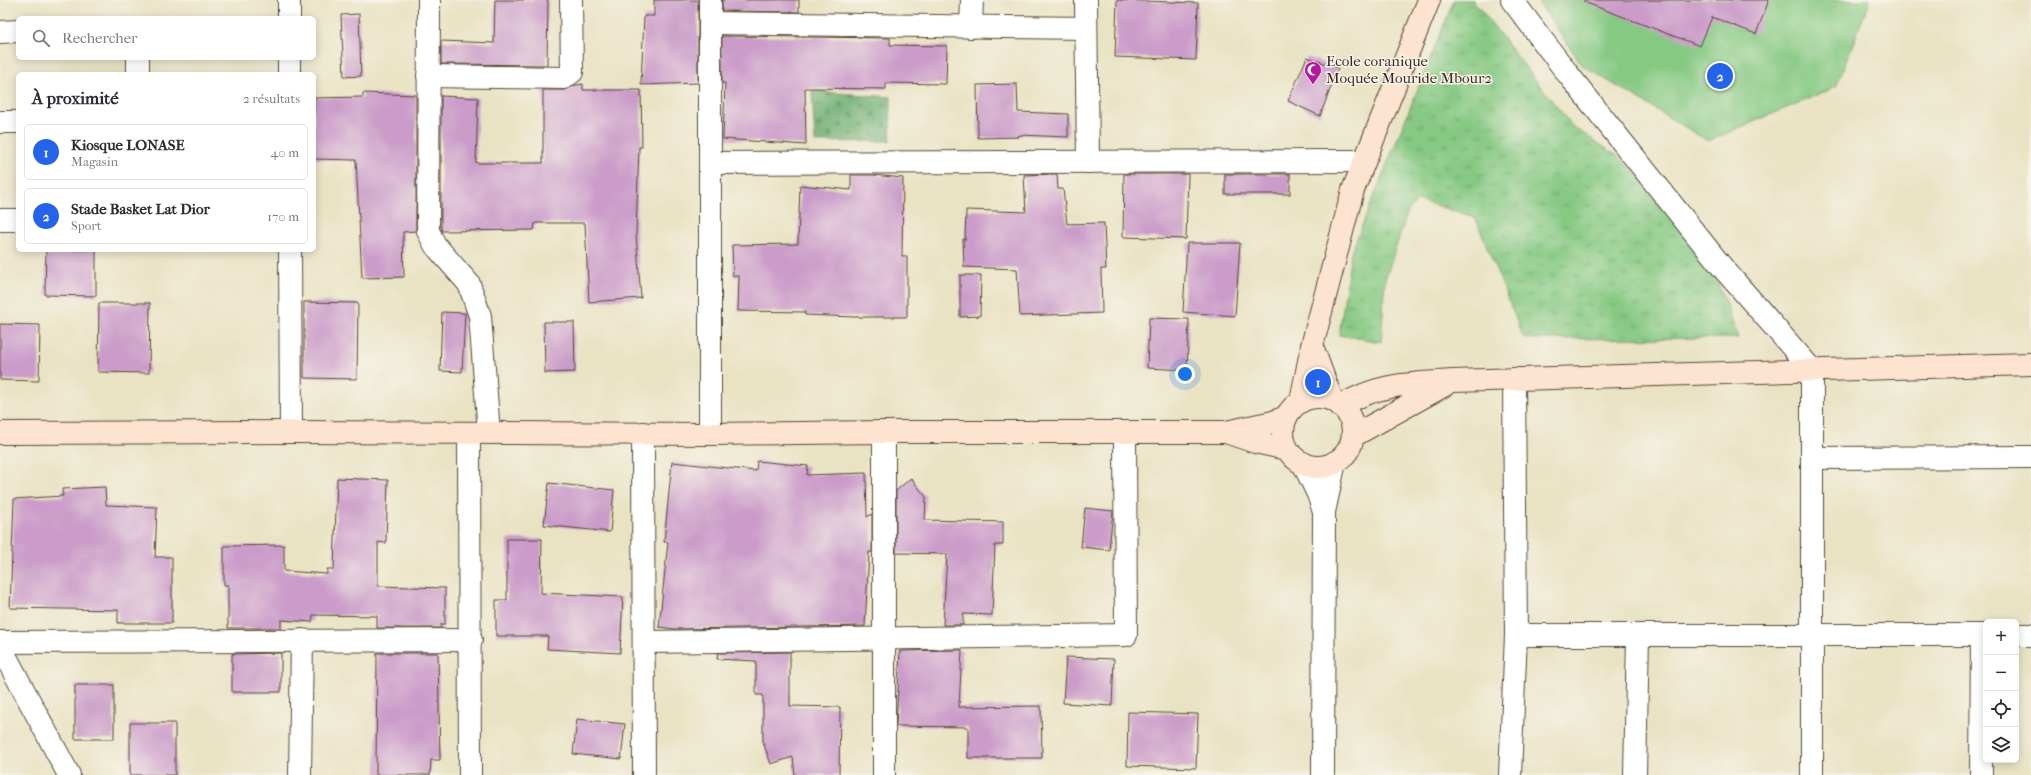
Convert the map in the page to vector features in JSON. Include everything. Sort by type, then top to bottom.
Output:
[{"type":"street","points":[[289,0],[289,16]]},
{"type":"street","points":[[429,0],[428,231],[435,245],[469,284],[480,316],[479,433],[471,640],[470,775]]},
{"type":"street","points":[[428,76],[564,78],[569,76],[572,72],[571,0]]},
{"type":"street","points":[[710,0],[710,434]]},
{"type":"street","points":[[971,27],[972,0]]},
{"type":"street","points":[[1086,0],[1088,162]]},
{"type":"street","points":[[1300,401],[1312,346],[1353,190],[1429,0]]},
{"type":"street","points":[[1512,0],[1568,74],[1722,267],[1812,370],[1812,775]]},
{"type":"street","points":[[710,23],[1086,28]]},
{"type":"street","points":[[0,32],[16,31]]},
{"type":"street","points":[[138,60],[138,72]]},
{"type":"street","points":[[289,60],[289,72]]},
{"type":"street","points":[[0,122],[16,122]]},
{"type":"street","points":[[710,163],[1364,161]]},
{"type":"street","points":[[0,220],[16,220]]},
{"type":"street","points":[[290,252],[291,432]]},
{"type":"street","points":[[1312,346],[1337,403],[1348,414],[1352,425],[1353,436],[1350,446],[1344,455],[1335,462],[1325,466],[1314,466],[1303,463],[1294,457],[1287,449],[1283,428],[1286,417],[1292,408],[1300,401],[1311,398],[1322,397],[1337,403],[1376,389],[1398,385],[1452,381],[2031,364]]},
{"type":"street","points":[[1510,775],[1516,636],[1514,379]]},
{"type":"street","points":[[1353,436],[1452,381]]},
{"type":"street","points":[[0,433],[291,432],[710,434],[884,432],[1226,432],[1273,422],[1286,417]]},
{"type":"street","points":[[884,432],[884,775]]},
{"type":"street","points":[[644,642],[1126,635],[1126,432]]},
{"type":"street","points":[[1226,432],[1255,442],[1287,449]]},
{"type":"street","points":[[642,433],[644,775]]},
{"type":"street","points":[[1812,458],[2031,457]]},
{"type":"street","points":[[1323,775],[1324,512],[1335,462]]},
{"type":"street","points":[[1303,463],[1318,494],[1324,512]]},
{"type":"street","points":[[1516,636],[1983,635]]},
{"type":"street","points":[[2019,635],[2031,635]]},
{"type":"street","points":[[1635,775],[1638,636]]},
{"type":"street","points":[[300,775],[302,640]]},
{"type":"street","points":[[0,642],[471,640]]},
{"type":"street","points":[[0,646],[69,775]]},
{"type":"street","points":[[1982,775],[1984,655]]},
{"type":"green space","points":[[1454,0],[1473,0],[1572,126],[1619,157],[1669,203],[1697,237],[1722,293],[1738,338],[1524,339],[1475,217],[1418,200],[1408,211],[1385,280],[1381,342],[1339,335],[1351,253]]},
{"type":"green space","points":[[1537,0],[1870,0],[1836,87],[1708,141],[1582,65]]},
{"type":"green space","points":[[812,91],[891,97],[890,141],[815,142]]},
{"type":"building","points":[[495,0],[548,0],[547,65],[441,64],[441,41],[494,43]]},
{"type":"building","points":[[654,0],[698,0],[698,83],[641,85],[644,16],[654,16]]},
{"type":"building","points":[[722,0],[799,0],[799,12],[722,11]]},
{"type":"building","points":[[1117,0],[1198,3],[1196,60],[1115,57]]},
{"type":"building","points":[[1584,0],[1769,0],[1756,34],[1712,17],[1700,46],[1584,2]]},
{"type":"building","points":[[359,14],[361,76],[344,77],[341,15]]},
{"type":"building","points":[[722,36],[890,38],[890,45],[947,46],[946,84],[886,83],[886,89],[805,88],[806,145],[723,139],[725,83],[722,83]]},
{"type":"building","name":"Ecole coranique Moquée Mouride Mbour2","points":[[1307,57],[1338,68],[1320,116],[1288,101]]},
{"type":"building","points":[[583,84],[583,90],[641,90],[642,147],[639,147],[636,234],[641,298],[589,302],[585,223],[535,223],[534,230],[442,231],[441,228],[441,96],[478,98],[476,163],[543,163],[543,90],[564,90]]},
{"type":"building","points":[[1017,84],[1018,112],[1068,114],[1068,137],[1019,135],[1019,137],[978,138],[977,85]]},
{"type":"building","points":[[363,93],[416,95],[416,231],[403,232],[404,277],[362,278],[356,160],[316,159],[316,98],[363,97]]},
{"type":"building","points":[[1057,174],[1058,189],[1063,189],[1067,224],[1104,223],[1106,269],[1101,269],[1102,313],[1020,316],[1017,269],[964,267],[963,239],[965,240],[966,210],[1026,212],[1024,175]]},
{"type":"building","points":[[1124,174],[1188,174],[1186,239],[1123,237]]},
{"type":"building","points":[[1225,174],[1290,174],[1290,194],[1225,194]]},
{"type":"building","points":[[851,175],[873,175],[903,178],[902,256],[907,256],[907,317],[854,317],[805,315],[805,312],[738,311],[739,276],[733,276],[732,245],[798,244],[800,185],[851,190]]},
{"type":"building","points":[[1187,243],[1240,243],[1235,316],[1183,312]]},
{"type":"building","points":[[46,252],[96,252],[96,296],[45,295]]},
{"type":"building","points":[[960,275],[981,275],[980,316],[960,317]]},
{"type":"building","points":[[304,302],[358,303],[357,379],[304,378]]},
{"type":"building","points":[[99,303],[150,303],[149,373],[98,372]]},
{"type":"building","points":[[442,312],[465,313],[462,372],[440,371]]},
{"type":"building","points":[[1149,318],[1189,319],[1187,370],[1147,368]]},
{"type":"building","points":[[544,322],[574,322],[575,372],[545,373]]},
{"type":"building","points":[[0,324],[40,325],[39,381],[0,380]]},
{"type":"building","points":[[757,461],[808,466],[807,475],[866,473],[867,517],[872,514],[872,552],[869,552],[865,626],[674,629],[659,627],[668,542],[664,542],[672,462],[756,471]]},
{"type":"building","points":[[337,478],[388,480],[386,543],[378,542],[378,586],[445,588],[445,624],[441,624],[441,628],[377,628],[377,616],[313,615],[312,622],[281,620],[281,628],[228,628],[228,585],[224,585],[224,546],[284,545],[284,571],[327,574],[327,569],[334,569]]},
{"type":"building","points":[[911,478],[926,497],[925,520],[1003,522],[1003,545],[995,545],[992,615],[963,614],[963,625],[943,625],[947,554],[896,553],[896,491]]},
{"type":"building","points":[[549,483],[614,490],[610,532],[544,525]]},
{"type":"building","points":[[105,487],[106,505],[157,507],[155,557],[172,557],[172,623],[118,623],[118,610],[10,608],[14,499],[63,496],[62,489]]},
{"type":"building","points":[[1085,508],[1113,511],[1109,550],[1081,547]]},
{"type":"building","points":[[507,539],[542,539],[541,593],[623,597],[620,653],[547,649],[548,636],[496,636],[496,600],[507,600]]},
{"type":"building","points":[[962,650],[959,707],[1041,706],[1042,758],[968,758],[968,727],[896,726],[900,651]]},
{"type":"building","points":[[790,652],[790,706],[840,707],[839,775],[795,775],[793,757],[771,764],[763,742],[763,695],[756,695],[756,661],[717,659],[718,653]]},
{"type":"building","points":[[281,653],[281,692],[232,692],[232,654]]},
{"type":"building","points":[[377,653],[438,653],[440,760],[431,760],[430,775],[376,775]]},
{"type":"building","points":[[1066,657],[1114,659],[1112,706],[1063,703]]},
{"type":"building","points":[[75,685],[114,685],[114,739],[75,739]]},
{"type":"building","points":[[1128,712],[1198,714],[1196,768],[1127,766]]},
{"type":"building","points":[[577,719],[625,724],[621,759],[573,754]]},
{"type":"building","points":[[130,723],[175,723],[175,775],[130,775]]},
{"type":"place","name":"Stade Basket Lat Dior","points":[[1720,76]]},
{"type":"place","name":"Ecole coranique Moquée Mouride Mbour2","points":[[1313,85]]},
{"type":"place","name":"Kiosque LONASE","points":[[1318,382]]}]
